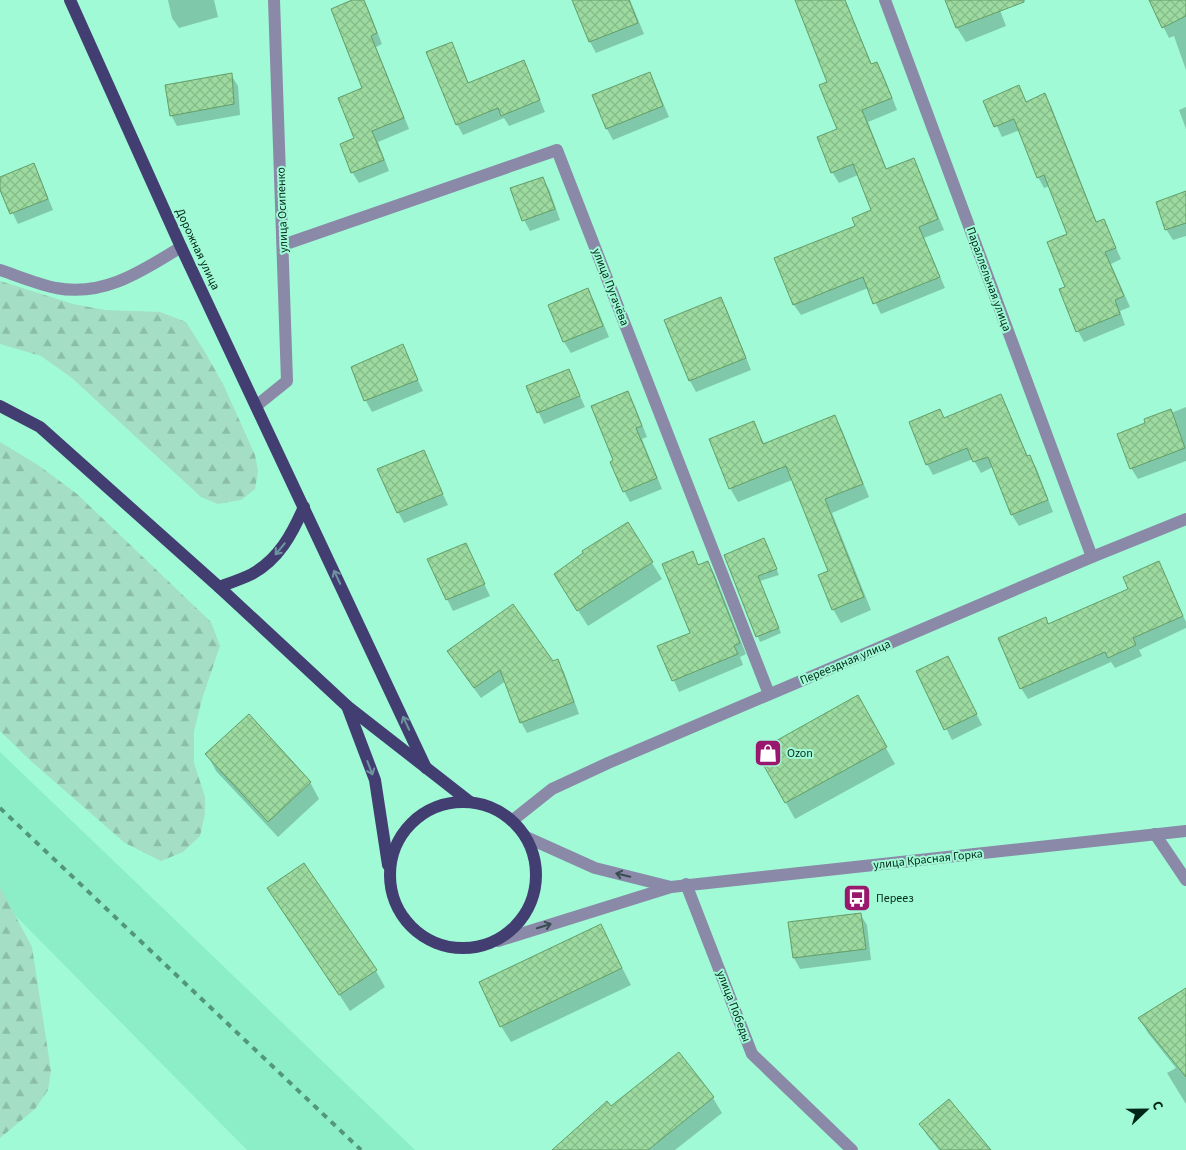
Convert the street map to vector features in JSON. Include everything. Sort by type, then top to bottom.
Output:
[{"type":"main road","name":"Дорожная улица","points":[[70,0],[182,248],[426,768]]},
{"type":"main road","points":[[0,406],[40,427],[219,587],[347,706],[470,802]]},
{"type":"main road","points":[[219,587],[250,575],[281,551],[304,507]]},
{"type":"main road","points":[[347,706],[375,780],[389,875],[394,900],[406,922],[425,938],[449,948],[474,948],[498,941],[518,925],[532,903],[537,879],[535,857],[526,837],[513,820],[495,808],[470,802],[445,803],[421,814],[406,828],[394,850],[389,875]]},
{"type":"street","name":"улица Осипенко","points":[[256,406],[287,381],[274,0]]},
{"type":"street","name":"Параллельная улица","points":[[885,0],[1092,557]]},
{"type":"street","name":"улица Пугачёва","points":[[283,245],[557,150],[769,694]]},
{"type":"street","points":[[0,270],[55,288],[76,290],[112,285],[182,248]]},
{"type":"street","name":"Переездная улица","points":[[513,820],[552,789],[769,694],[1092,557],[1186,520]]},
{"type":"street","name":"улица Красная Горка","points":[[498,941],[686,884],[1186,831]]},
{"type":"street","points":[[1155,834],[1186,880]]},
{"type":"street","points":[[526,837],[595,868],[671,887]]},
{"type":"street","name":"улица Победы","points":[[686,884],[752,1054],[852,1150]]},
{"type":"shaded area","points":[[0,752],[415,1150],[247,1150],[0,900]]},
{"type":"green space","points":[[0,281],[73,304],[105,310],[160,312],[186,322],[224,386],[255,455],[258,471],[255,489],[241,500],[218,504],[201,497],[72,378],[41,356],[0,344]]},
{"type":"green space","points":[[0,442],[38,465],[77,494],[211,622],[220,646],[202,699],[194,731],[194,763],[205,797],[205,814],[200,836],[183,852],[161,861],[125,843],[32,762],[0,731]]},
{"type":"green space","points":[[0,887],[32,947],[51,1071],[48,1090],[35,1109],[0,1138]]},
{"type":"building","points":[[352,0],[364,0],[377,33],[371,36],[404,118],[372,131],[384,160],[351,173],[340,144],[354,138],[338,98],[362,88],[331,9]]},
{"type":"building","points":[[572,0],[629,0],[638,23],[589,42]]},
{"type":"building","points":[[795,0],[845,0],[871,64],[877,62],[892,98],[862,110],[886,169],[914,158],[938,219],[919,227],[940,277],[873,304],[863,277],[793,305],[774,258],[855,226],[852,218],[871,210],[853,164],[831,173],[817,137],[837,129],[819,85],[827,82]]},
{"type":"building","points":[[945,0],[1024,0],[1024,2],[956,28]]},
{"type":"building","points":[[1149,0],[1186,0],[1186,16],[1162,28]]},
{"type":"building","points":[[452,42],[468,83],[524,60],[540,100],[501,116],[498,108],[456,125],[426,52]]},
{"type":"building","points":[[650,72],[663,106],[606,129],[592,95]]},
{"type":"building","points":[[232,73],[234,104],[170,116],[165,85]]},
{"type":"building","points":[[1019,85],[1026,102],[1045,93],[1096,222],[1104,219],[1116,248],[1105,252],[1124,296],[1115,300],[1120,314],[1076,332],[1059,289],[1065,287],[1047,242],[1067,234],[1044,175],[1037,178],[1014,119],[994,127],[983,101]]},
{"type":"building","points":[[34,163],[48,199],[10,214],[0,190],[0,177]]},
{"type":"building","points":[[543,177],[555,209],[522,221],[510,188]]},
{"type":"building","points":[[1186,191],[1186,223],[1165,230],[1156,202]]},
{"type":"building","points":[[588,288],[603,326],[563,342],[548,305]]},
{"type":"building","points":[[721,297],[746,358],[689,381],[664,320]]},
{"type":"building","points":[[403,344],[418,380],[364,401],[351,367]]},
{"type":"building","points":[[569,369],[580,396],[537,413],[526,386]]},
{"type":"building","points":[[628,391],[642,426],[636,428],[657,478],[623,492],[610,462],[613,460],[591,406]]},
{"type":"building","points":[[1001,394],[1027,456],[1030,455],[1048,500],[1011,515],[988,457],[973,462],[967,448],[926,465],[909,422],[940,409],[944,418]]},
{"type":"building","points":[[1171,409],[1185,448],[1130,469],[1117,434],[1145,423],[1144,419]]},
{"type":"building","points":[[835,415],[863,484],[825,499],[864,597],[832,610],[818,575],[828,571],[786,466],[729,489],[709,439],[754,421],[763,444]]},
{"type":"building","points":[[424,450],[443,494],[397,513],[377,469]]},
{"type":"building","points":[[628,522],[653,562],[577,611],[554,574],[583,553],[582,551]]},
{"type":"building","points":[[764,538],[777,569],[758,576],[779,628],[756,637],[724,555]]},
{"type":"building","points":[[466,543],[485,584],[446,600],[427,559]]},
{"type":"building","points":[[693,551],[698,565],[708,561],[740,643],[734,646],[738,654],[672,681],[657,646],[690,633],[662,564]]},
{"type":"building","points":[[1159,561],[1183,616],[1133,638],[1136,645],[1108,658],[1105,652],[1020,689],[998,638],[1046,617],[1048,624],[1128,589],[1123,577]]},
{"type":"building","points":[[513,604],[553,661],[558,659],[574,702],[520,723],[500,670],[474,688],[447,651]]},
{"type":"building","points":[[948,656],[977,714],[944,730],[916,671]]},
{"type":"building","points":[[858,695],[887,747],[785,803],[756,752]]},
{"type":"building","points":[[249,714],[311,782],[268,822],[205,754]]},
{"type":"building","points":[[304,863],[377,970],[339,995],[267,888]]},
{"type":"building","points":[[861,913],[866,949],[793,958],[788,922]]},
{"type":"building","points":[[601,924],[622,968],[500,1027],[479,982]]},
{"type":"building","points":[[1186,988],[1186,1077],[1138,1018]]},
{"type":"building","points":[[679,1052],[714,1097],[648,1150],[552,1150],[607,1101],[611,1106]]},
{"type":"building","points":[[949,1099],[991,1150],[941,1150],[919,1124]]},
{"type":"railway","points":[[0,808],[361,1150]]},
{"type":"place","name":"Ozon","points":[[768,753]]},
{"type":"place","name":"Переез","points":[[857,898]]}]
